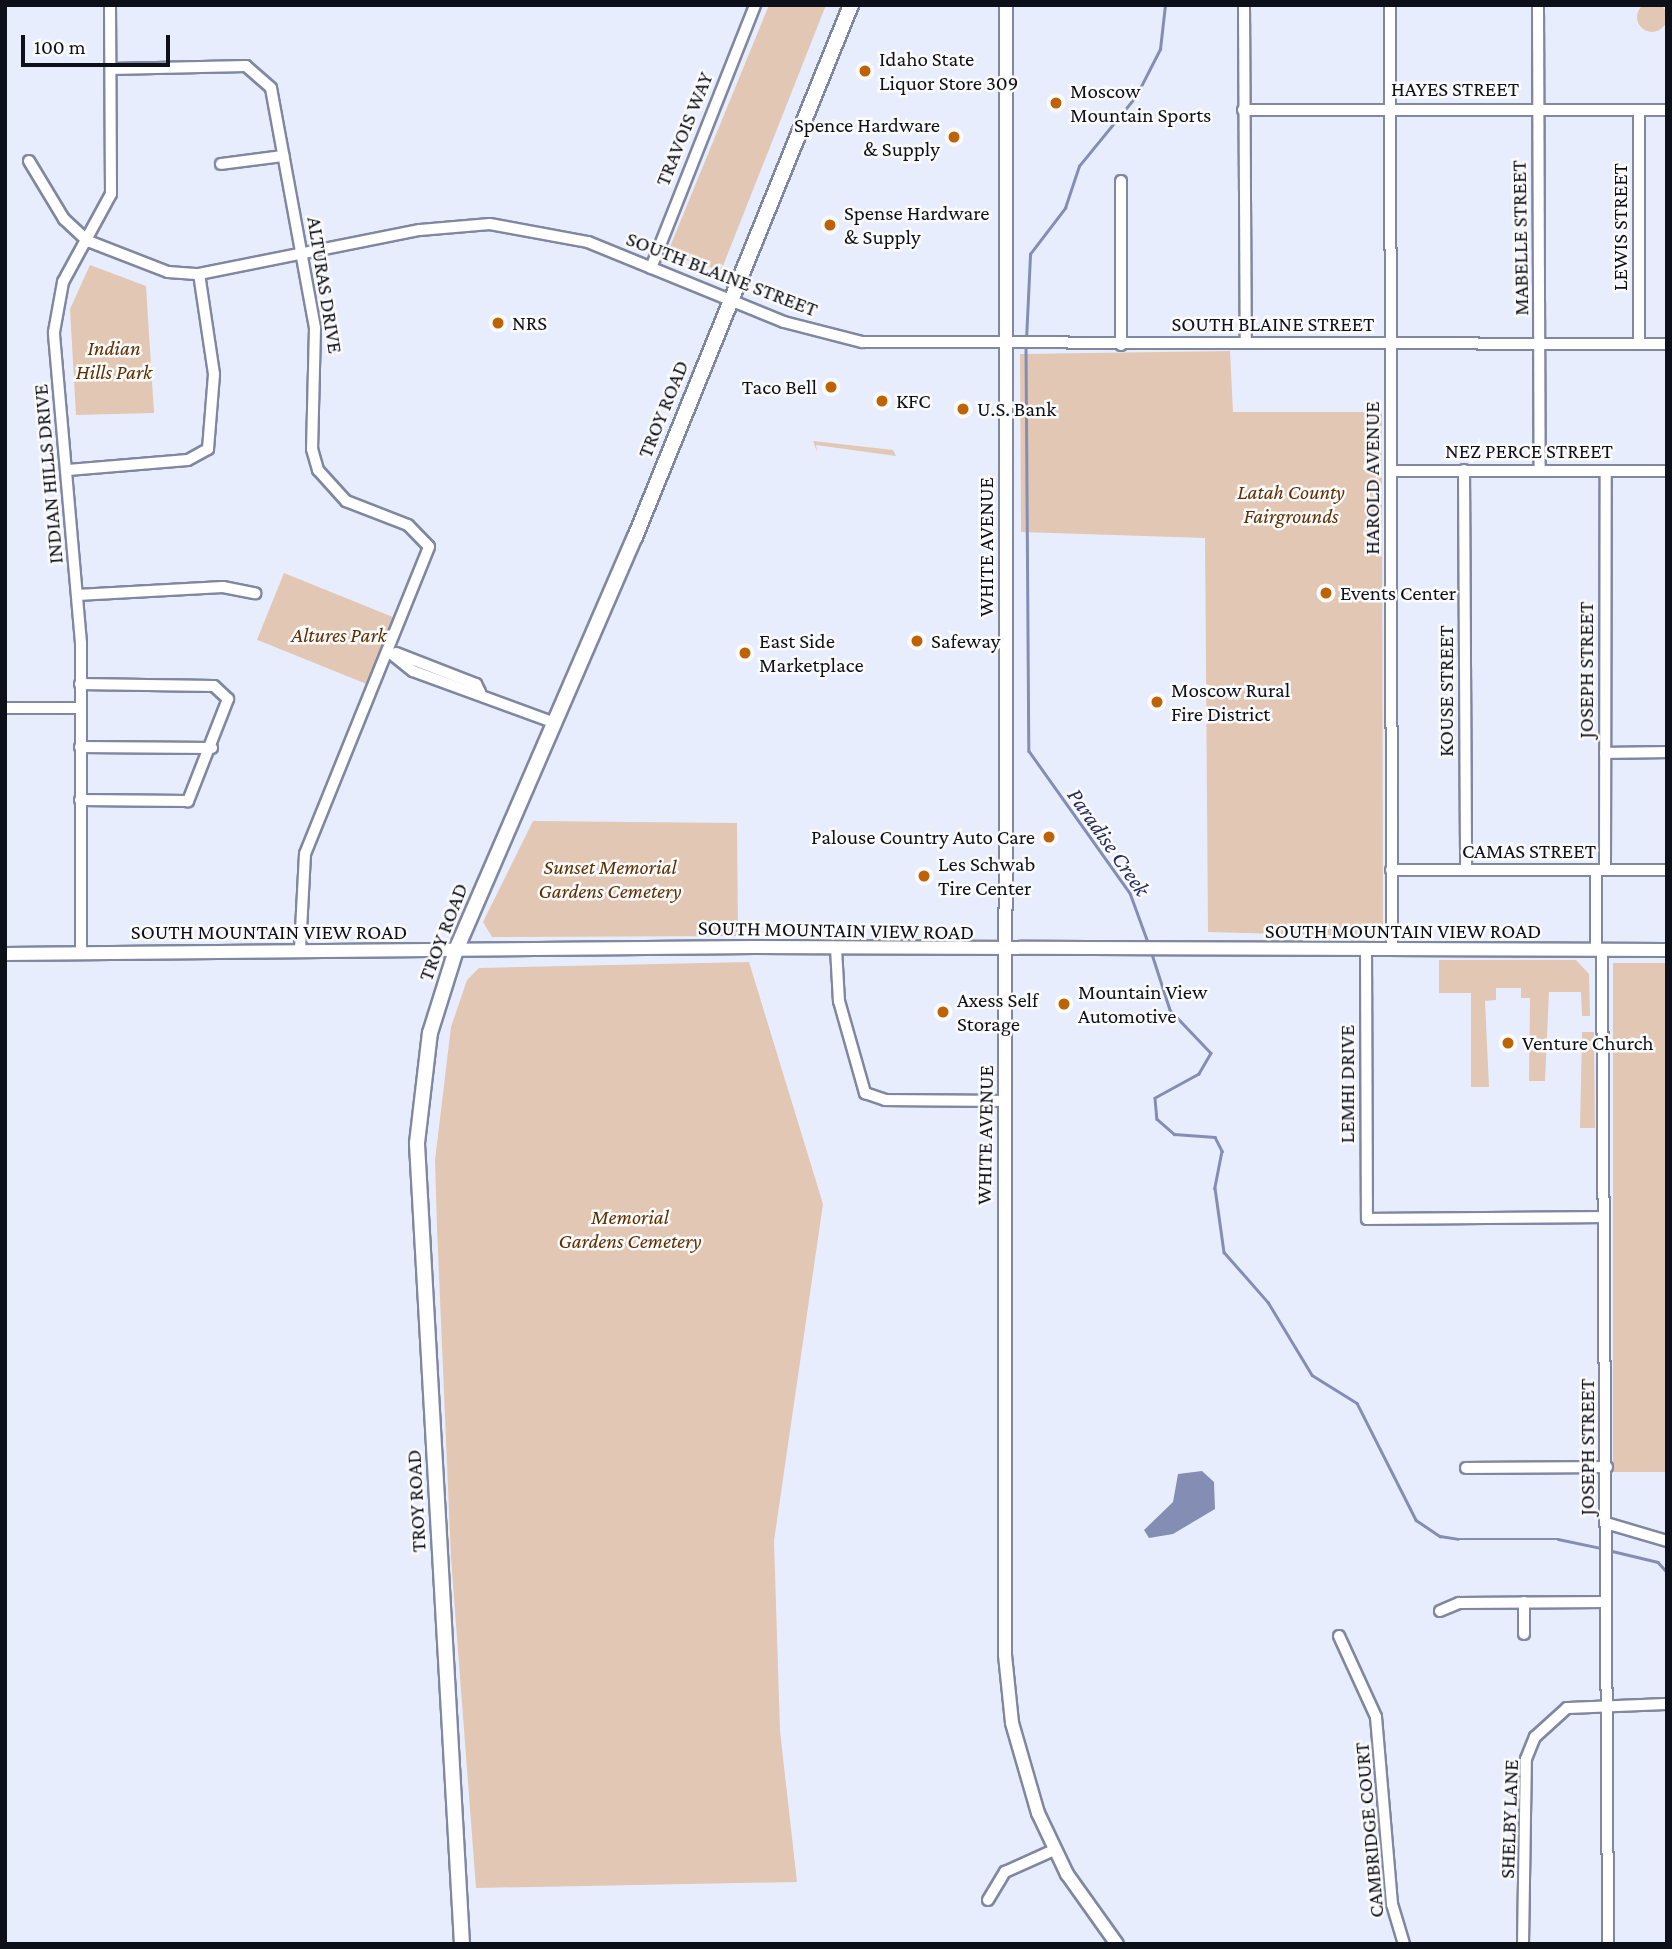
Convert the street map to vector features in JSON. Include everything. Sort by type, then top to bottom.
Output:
[{"type":"main road","name":"TROY ROAD","points":[[462,1944],[417,1143],[430,1033],[456,950],[730,300],[851,5]]},
{"type":"street","name":"INDIAN HILLS DRIVE","points":[[81,953],[77,595],[54,332],[63,282],[88,241],[111,194],[110,5]]},
{"type":"street","name":"TRAVOIS WAY","points":[[651,268],[755,5]]},
{"type":"street","name":"WHITE AVENUE","points":[[1006,5],[1010,345],[1006,1101],[1001,1266],[1007,1680],[1018,1752],[1054,1850],[1111,1942]]},
{"type":"street","points":[[1244,5],[1246,342]]},
{"type":"street","name":"HAROLD AVENUE","points":[[1390,5],[1392,950]]},
{"type":"street","name":"MABELLE STREET","points":[[1538,5],[1540,470]]},
{"type":"street","name":"ALTURAS DRIVE","points":[[111,69],[246,66],[271,89],[302,253],[318,358],[312,449],[318,470],[346,501],[408,525],[429,547],[305,854],[300,948]]},
{"type":"street","name":"HAYES STREET","points":[[1243,110],[1667,110]]},
{"type":"street","name":"LEWIS STREET","points":[[1639,110],[1639,344]]},
{"type":"street","points":[[221,164],[283,156]]},
{"type":"street","name":"SOUTH BLAINE STREET","points":[[29,160],[64,219],[88,241],[138,266],[199,274],[420,230],[491,224],[588,243],[804,329],[862,342],[1010,345],[1246,342],[1667,344]]},
{"type":"street","points":[[1121,181],[1121,345]]},
{"type":"street","points":[[68,470],[188,460],[208,449],[214,374],[199,274]]},
{"type":"street","name":"KOUSE STREET","points":[[1464,470],[1466,870]]},
{"type":"street","name":"NEZ PERCE STREET","points":[[1391,471],[1667,471]]},
{"type":"street","name":"JOSEPH STREET","points":[[1606,471],[1605,753],[1599,950],[1604,1217],[1608,1944]]},
{"type":"street","points":[[77,595],[223,587],[255,593]]},
{"type":"street","points":[[388,651],[475,684],[480,692],[552,722]]},
{"type":"street","points":[[80,684],[224,691],[226,712],[188,801],[80,800]]},
{"type":"street","points":[[5,708],[80,708]]},
{"type":"street","points":[[80,747],[212,748]]},
{"type":"street","points":[[1605,753],[1667,752]]},
{"type":"street","name":"CAMAS STREET","points":[[1391,870],[1667,870]]},
{"type":"street","name":"SOUTH MOUNTAIN VIEW ROAD","points":[[5,954],[300,948],[836,948],[1005,952],[1667,950]]},
{"type":"street","points":[[836,948],[846,1034],[864,1093],[877,1099],[1006,1101]]},
{"type":"street","name":"LEMHI DRIVE","points":[[1366,950],[1367,1219],[1604,1217]]},
{"type":"street","points":[[1466,1468],[1606,1467]]},
{"type":"street","points":[[1606,1522],[1667,1541]]},
{"type":"street","points":[[1524,1602],[1524,1634]]},
{"type":"street","points":[[1440,1611],[1459,1603],[1606,1602]]},
{"type":"street","name":"CAMBRIDGE COURT","points":[[1339,1636],[1364,1679],[1380,1738],[1392,1904],[1404,1944]]},
{"type":"street","name":"SHELBY LANE","points":[[1523,1944],[1526,1759],[1549,1721],[1567,1708],[1606,1704],[1667,1704]]},
{"type":"street","points":[[988,1900],[1005,1872],[1054,1850]]},
{"type":"green space","points":[[1652,2],[1663,6],[1667,17],[1663,28],[1652,32],[1641,28],[1637,17],[1641,6]]},
{"type":"green space","points":[[769,5],[826,5],[721,271],[667,254]]},
{"type":"green space","name":"Indian Hills Park","points":[[90,265],[146,286],[154,413],[76,415],[70,309]]},
{"type":"green space","name":"Latah County Fairgrounds","points":[[1230,351],[1233,412],[1382,412],[1383,937],[1208,932],[1205,538],[1021,532],[1020,354]]},
{"type":"green space","points":[[813,441],[893,450],[896,456],[816,445],[817,452]]},
{"type":"green space","name":"Altures Park","points":[[284,573],[393,617],[366,684],[257,640]]},
{"type":"green space","name":"Sunset Memorial Gardens Cemetery","points":[[533,821],[737,823],[738,936],[492,937],[483,922]]},
{"type":"green space","points":[[1439,960],[1576,960],[1589,974],[1590,1016],[1582,1016],[1581,992],[1549,992],[1545,1081],[1529,1081],[1530,998],[1521,998],[1521,988],[1496,988],[1496,1000],[1485,1001],[1489,1087],[1471,1087],[1471,993],[1439,993]]},
{"type":"green space","name":"Memorial Gardens Cemetery","points":[[749,962],[823,1204],[774,1541],[780,1731],[797,1882],[476,1888],[451,1558],[435,1160],[451,1027],[467,980],[479,968]]},
{"type":"green space","points":[[1613,963],[1667,963],[1667,1472],[1613,1472]]},
{"type":"green space","points":[[1582,1032],[1594,1032],[1595,1128],[1580,1128]]},
{"type":"water","points":[[1202,1471],[1214,1482],[1215,1509],[1173,1534],[1149,1538],[1144,1530],[1173,1502],[1178,1474]]},
{"type":"waterway","name":"Paradise Creek","points":[[1026,340],[1030,254],[1065,208],[1079,166],[1136,96],[1160,49],[1165,5]]},
{"type":"waterway","name":"Paradise Creek","points":[[1026,347],[1029,751],[1130,893],[1149,945]]},
{"type":"waterway","name":"Paradise Creek","points":[[1151,951],[1170,1010],[1211,1053],[1199,1074],[1155,1098],[1157,1119],[1174,1134],[1215,1137],[1222,1151],[1215,1188],[1224,1252],[1268,1302],[1312,1375],[1357,1403],[1416,1520],[1440,1536],[1458,1539],[1558,1539],[1601,1548]]},
{"type":"waterway","name":"Paradise Creek","points":[[1608,1550],[1658,1562],[1667,1572]]},
{"type":"place","name":"Idaho State Liquor Store 309","points":[[865,71]]},
{"type":"place","name":"Moscow Mountain Sports","points":[[1056,103]]},
{"type":"place","name":"Spence Hardware & Supply","points":[[954,137]]},
{"type":"place","name":"Spense Hardware & Supply","points":[[830,225]]},
{"type":"place","name":"NRS","points":[[498,323]]},
{"type":"place","name":"Taco Bell","points":[[831,387]]},
{"type":"place","name":"KFC","points":[[882,401]]},
{"type":"place","name":"U.S. Bank","points":[[963,409]]},
{"type":"place","name":"Events Center","points":[[1326,593]]},
{"type":"place","name":"Safeway","points":[[917,641]]},
{"type":"place","name":"East Side Marketplace","points":[[745,653]]},
{"type":"place","name":"Moscow Rural Fire District","points":[[1157,702]]},
{"type":"place","name":"Palouse Country Auto Care","points":[[1049,837]]},
{"type":"place","name":"Les Schwab Tire Center","points":[[924,876]]},
{"type":"place","name":"Mountain View Automotive","points":[[1064,1004]]},
{"type":"place","name":"Axess Self Storage","points":[[943,1012]]},
{"type":"place","name":"Venture Church","points":[[1508,1043]]}]
